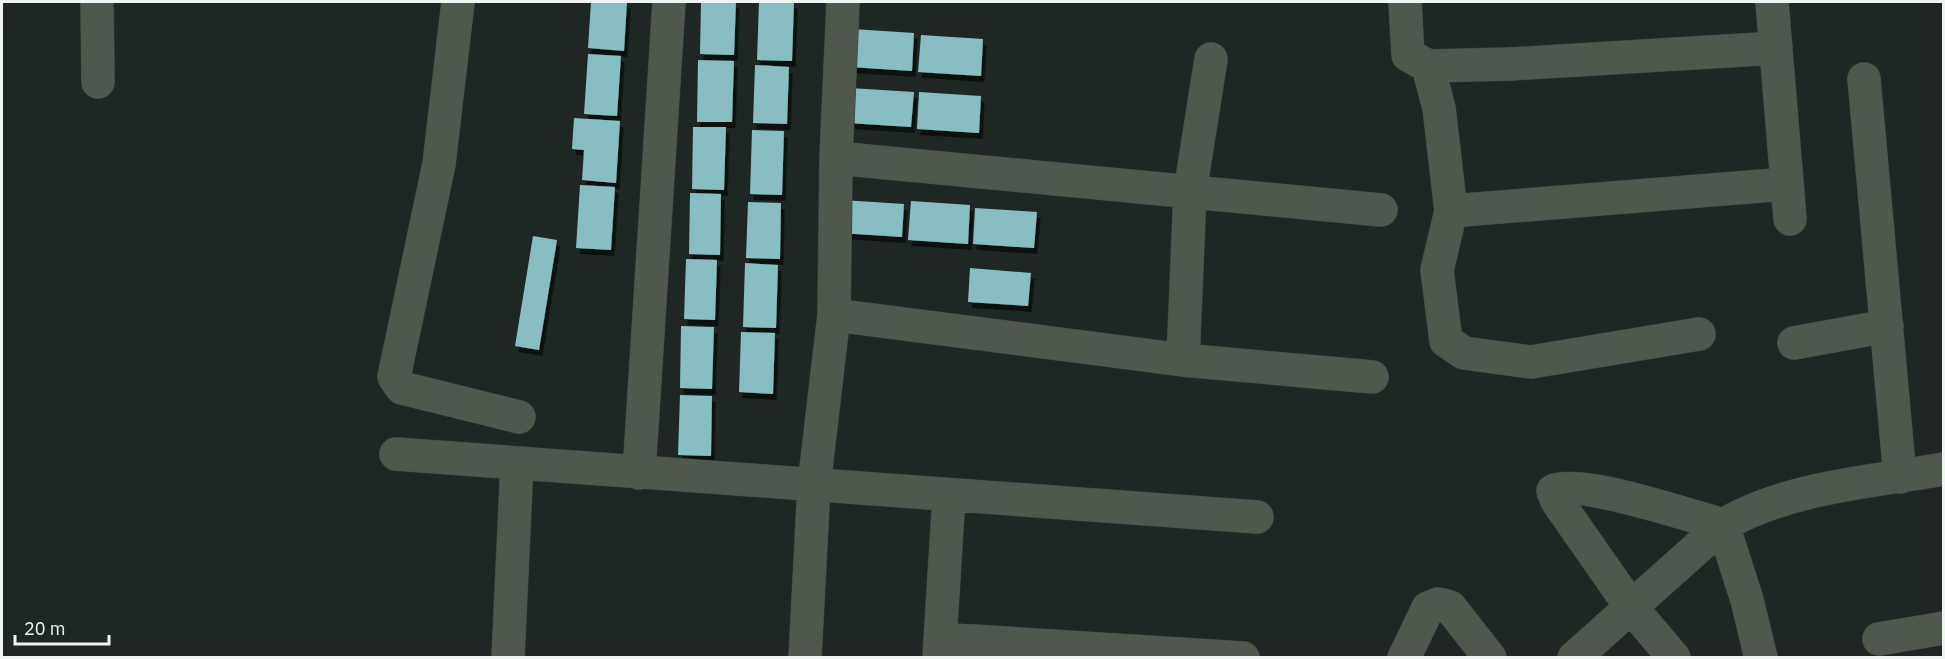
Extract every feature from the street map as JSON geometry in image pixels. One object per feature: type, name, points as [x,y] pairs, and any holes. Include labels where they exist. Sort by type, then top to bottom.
[{"type":"street","points":[[97,2],[98,82]]},
{"type":"street","points":[[458,2],[439,164],[394,376],[402,388],[519,417]]},
{"type":"street","points":[[639,473],[669,2]]},
{"type":"street","points":[[805,657],[814,485],[834,315],[836,158],[843,2]]},
{"type":"street","points":[[1404,2],[1408,55],[1428,66],[1510,64],[1776,48]]},
{"type":"street","points":[[1772,2],[1790,219]]},
{"type":"street","points":[[1183,360],[1190,192],[1211,59]]},
{"type":"street","points":[[1428,66],[1439,108],[1451,211],[1437,270],[1446,341],[1464,352],[1531,362],[1699,334]]},
{"type":"street","points":[[1864,80],[1900,477]]},
{"type":"street","points":[[836,158],[1381,210]]},
{"type":"street","points":[[1451,211],[1787,183]]},
{"type":"street","points":[[834,315],[1183,360],[1372,377]]},
{"type":"street","points":[[1794,343],[1887,326]]},
{"type":"street","points":[[396,454],[1257,517]]},
{"type":"street","points":[[508,657],[517,463]]},
{"type":"street","points":[[1574,657],[1723,525],[1742,514],[1775,500],[1944,469]]},
{"type":"street","points":[[1674,657],[1631,607],[1557,501],[1553,490],[1560,487],[1593,489],[1723,525]]},
{"type":"street","points":[[949,495],[940,648],[1243,657]]},
{"type":"street","points":[[1723,525],[1747,600],[1761,657]]},
{"type":"street","points":[[1404,657],[1428,608],[1438,604],[1450,608],[1490,657]]},
{"type":"street","points":[[1880,639],[1944,628]]},
{"type":"building","points":[[591,2],[627,2],[624,51],[588,48]]},
{"type":"building","points":[[701,2],[736,2],[734,55],[700,54]]},
{"type":"building","points":[[759,2],[794,2],[792,61],[757,60]]},
{"type":"building","points":[[853,29],[914,33],[912,71],[850,67]]},
{"type":"building","points":[[921,35],[983,39],[981,76],[918,72]]},
{"type":"building","points":[[588,54],[621,56],[617,116],[584,114]]},
{"type":"building","points":[[698,60],[734,61],[732,122],[697,122]]},
{"type":"building","points":[[755,65],[789,67],[787,124],[753,123]]},
{"type":"building","points":[[850,88],[914,92],[911,127],[848,123]]},
{"type":"building","points":[[919,92],[981,96],[979,133],[917,129]]},
{"type":"building","points":[[574,118],[620,121],[616,183],[582,180],[584,150],[572,149]]},
{"type":"building","points":[[693,127],[726,127],[724,190],[692,189]]},
{"type":"building","points":[[752,130],[784,131],[782,195],[750,194]]},
{"type":"building","points":[[580,185],[615,187],[611,250],[576,248]]},
{"type":"building","points":[[690,193],[721,194],[720,255],[689,254]]},
{"type":"building","points":[[842,200],[904,204],[902,237],[840,233]]},
{"type":"building","points":[[911,201],[970,205],[968,244],[908,240]]},
{"type":"building","points":[[748,202],[781,203],[780,259],[746,258]]},
{"type":"building","points":[[975,208],[1037,212],[1034,248],[973,244]]},
{"type":"building","points":[[533,236],[557,240],[539,350],[515,346]]},
{"type":"building","points":[[686,259],[717,260],[715,320],[684,319]]},
{"type":"building","points":[[745,263],[778,265],[776,328],[743,327]]},
{"type":"building","points":[[970,268],[1031,273],[1028,306],[968,302]]},
{"type":"building","points":[[681,326],[714,327],[712,389],[680,388]]},
{"type":"building","points":[[741,332],[775,333],[773,394],[739,392]]},
{"type":"building","points":[[680,395],[712,396],[711,456],[678,455]]}]
